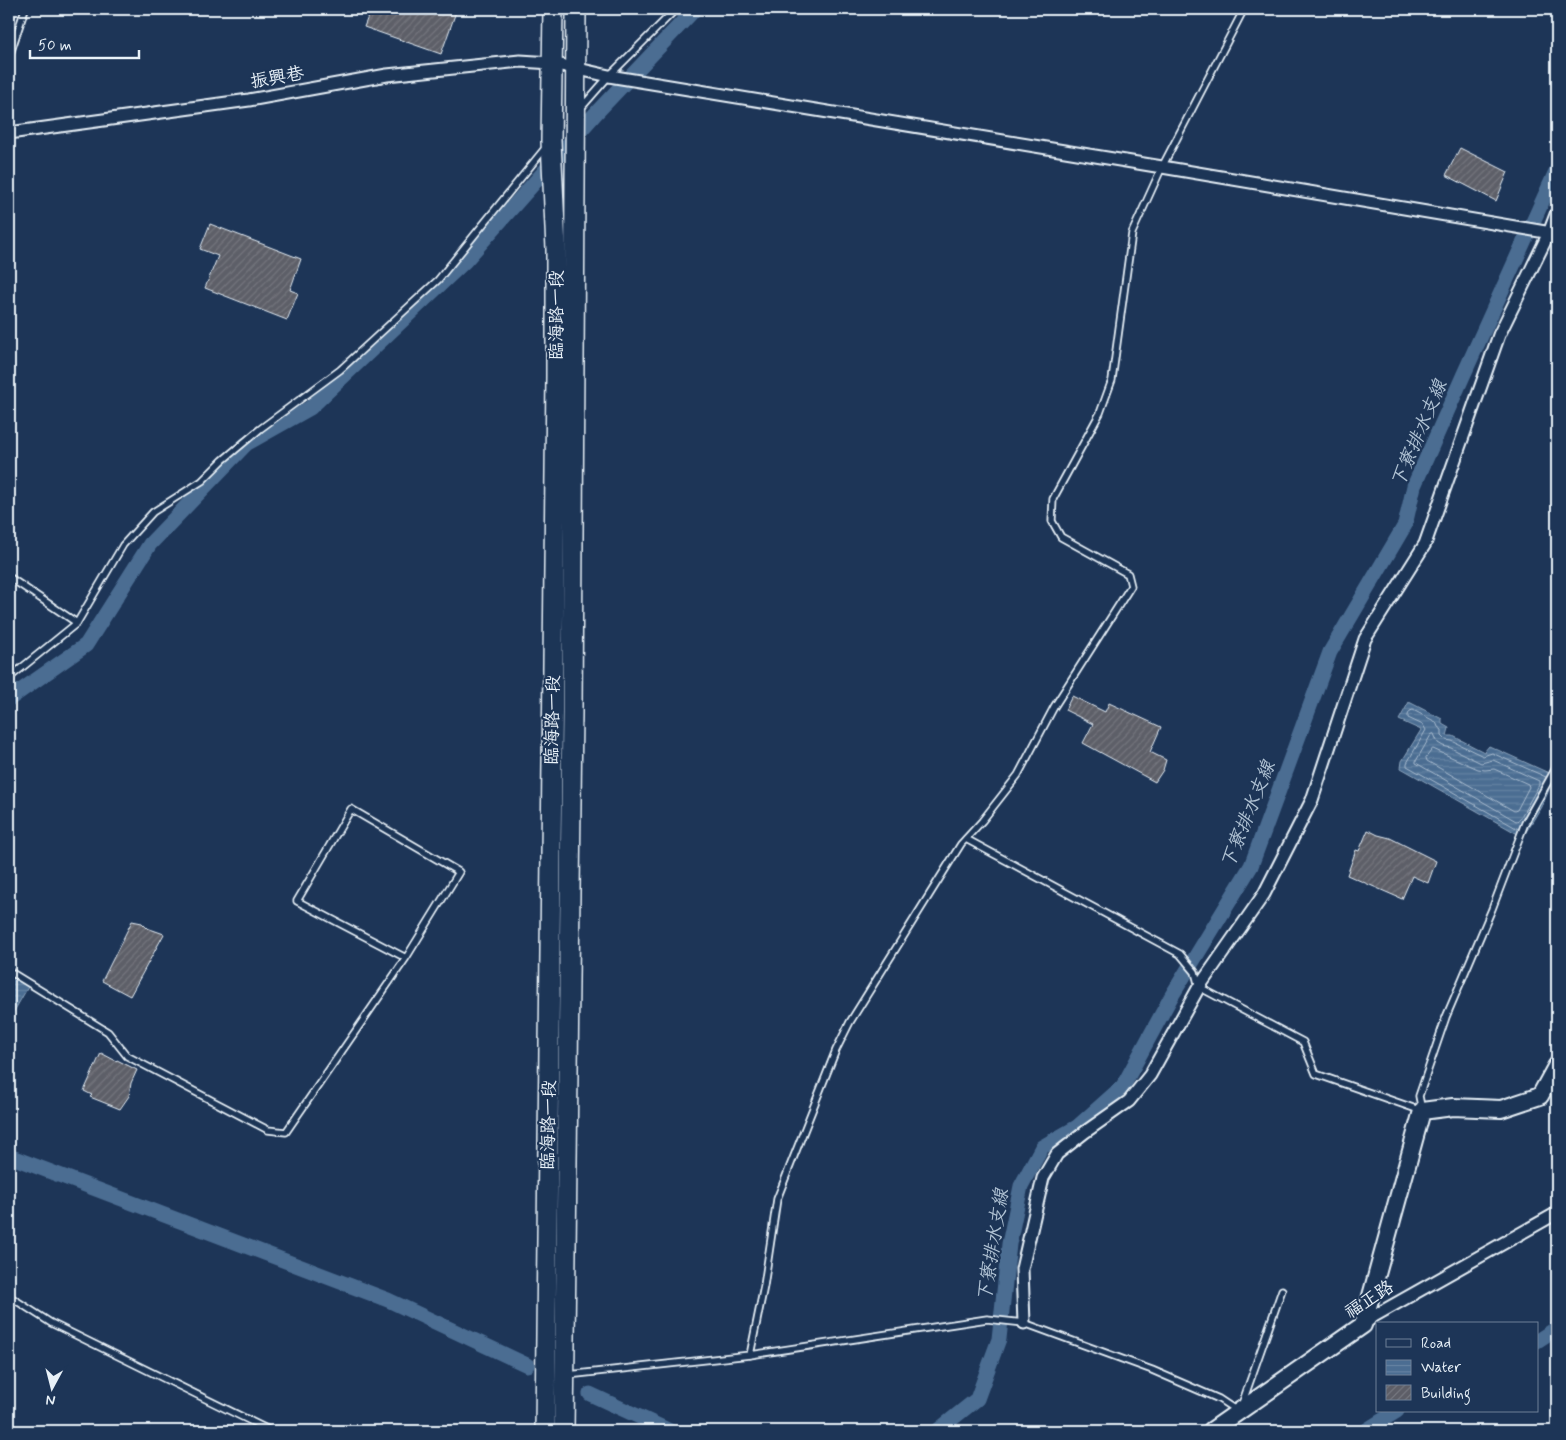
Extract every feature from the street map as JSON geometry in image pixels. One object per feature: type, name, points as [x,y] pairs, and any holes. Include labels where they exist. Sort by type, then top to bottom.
[{"type":"main road","name":"臨海路一段","points":[[553,9],[552,63],[563,137],[572,702],[564,1431]]},
{"type":"main road","name":"臨海路一段","points":[[545,1431],[556,249],[563,137],[575,114],[576,9]]},
{"type":"street","name":"振興巷","points":[[9,133],[249,100],[387,75],[520,61],[552,63],[609,76],[1553,233]]},
{"type":"street","points":[[1024,1323],[1022,1269],[1043,1178],[1058,1154],[1129,1101],[1150,1074],[1199,987],[1264,894],[1312,800],[1365,640],[1425,544],[1499,335],[1553,233],[1557,212]]},
{"type":"street","points":[[1363,1326],[1422,1111],[1453,1107],[1501,1109],[1540,1096],[1557,1065]]},
{"type":"street","name":"福正路","points":[[1212,1431],[1383,1311],[1557,1213]]},
{"type":"lane","points":[[9,57],[26,9]]},
{"type":"lane","points":[[575,114],[609,76],[676,9]]},
{"type":"lane","points":[[750,1355],[764,1286],[777,1199],[836,1050],[850,1022],[956,853],[966,838],[1018,775],[1054,707],[1131,586],[1128,574],[1061,537],[1052,521],[1054,499],[1100,413],[1112,380],[1132,233],[1162,167],[1244,9]]},
{"type":"lane","points":[[9,678],[77,623],[123,545],[153,512],[202,481],[222,460],[260,429],[340,370],[438,280],[563,137]]},
{"type":"lane","points":[[9,577],[77,623]]},
{"type":"lane","points":[[1422,1111],[1419,1096],[1446,1017],[1492,909],[1525,823],[1557,766]]},
{"type":"lane","points":[[9,971],[108,1032],[127,1056],[268,1130],[286,1132],[406,958],[459,872],[351,809],[297,900],[406,958]]},
{"type":"lane","points":[[966,838],[1180,954],[1195,972],[1199,987],[1303,1042],[1316,1074],[1422,1111]]},
{"type":"lane","points":[[557,1413],[565,1375],[750,1355],[987,1319],[1024,1323],[1152,1370],[1219,1399],[1239,1413],[1282,1290]]},
{"type":"lane","points":[[9,1296],[51,1323],[270,1431]]},
{"type":"water","points":[[1409,702],[1442,719],[1442,724],[1449,728],[1447,736],[1453,736],[1484,752],[1489,746],[1551,774],[1546,797],[1523,837],[1401,768],[1402,761],[1421,730],[1399,720]]},
{"type":"water","points":[[9,976],[28,987],[9,1020]]},
{"type":"building","points":[[371,9],[457,9],[441,54],[364,27]]},
{"type":"building","points":[[1460,148],[1508,172],[1496,201],[1446,175]]},
{"type":"building","points":[[210,224],[301,259],[290,290],[298,293],[287,320],[205,288],[218,256],[200,249]]},
{"type":"building","points":[[1072,696],[1105,712],[1109,703],[1161,727],[1150,752],[1166,760],[1163,770],[1155,782],[1083,743],[1093,724],[1065,710]]},
{"type":"building","points":[[1368,830],[1390,838],[1436,861],[1428,883],[1412,876],[1402,899],[1347,875],[1356,850],[1359,851]]},
{"type":"building","points":[[132,921],[142,923],[147,928],[164,934],[130,996],[102,981]]},
{"type":"building","points":[[101,1053],[137,1070],[131,1083],[129,1096],[120,1109],[90,1097],[92,1095],[84,1091]]},
{"type":"waterway","points":[[9,699],[86,645],[150,544],[246,444],[310,408],[465,261],[597,112],[695,9]]},
{"type":"waterway","name":"下寮排水支線","points":[[937,1431],[977,1399],[999,1339],[1009,1244],[1021,1186],[1042,1147],[1077,1127],[1123,1086],[1171,997],[1251,866],[1330,652],[1405,525],[1414,486],[1557,169]]},
{"type":"waterway","points":[[9,1156],[388,1300],[527,1365]]},
{"type":"waterway","points":[[1538,1340],[1557,1328]]},
{"type":"waterway","points":[[590,1394],[670,1431]]},
{"type":"waterway","points":[[1365,1431],[1395,1412]]}]
